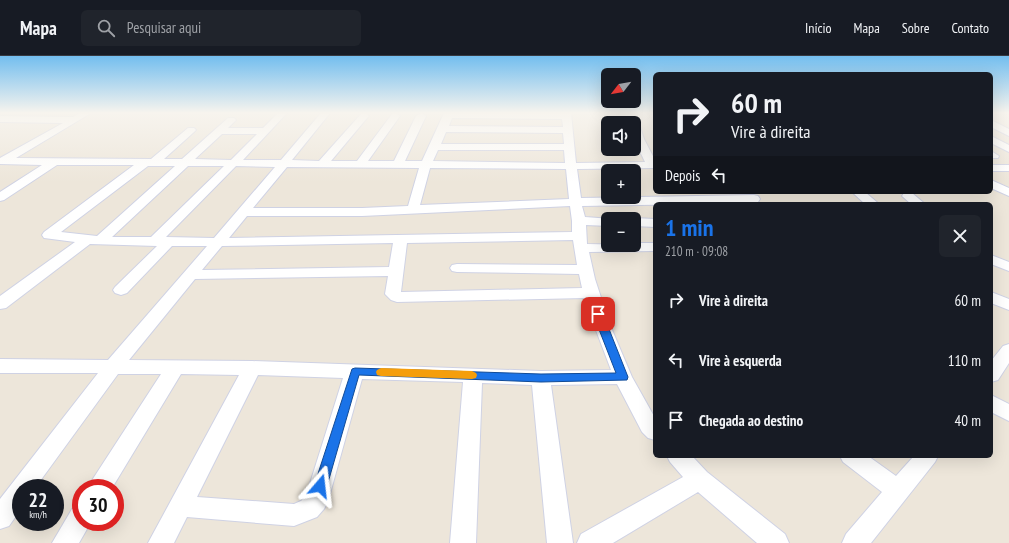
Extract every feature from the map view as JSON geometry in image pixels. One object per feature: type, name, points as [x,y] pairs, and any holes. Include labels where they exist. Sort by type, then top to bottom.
[{"type":"street","points":[[1,162],[47,136]]},
{"type":"street","points":[[184,136],[49,235],[100,242],[400,240],[580,242],[653,246]]},
{"type":"street","points":[[100,242],[214,136]]},
{"type":"street","points":[[121,290],[162,241],[261,136]]},
{"type":"street","points":[[29,479],[113,366],[307,136]]},
{"type":"street","points":[[322,164],[347,136]]},
{"type":"street","points":[[360,164],[381,136]]},
{"type":"street","points":[[398,164],[412,136]]},
{"type":"street","points":[[413,209],[424,169],[440,136]]},
{"type":"street","points":[[568,136],[575,202],[579,221],[580,242],[591,293],[623,377],[649,426],[653,430]]},
{"type":"street","points":[[993,140],[1009,149]]},
{"type":"street","points":[[1,162],[55,161],[571,166],[653,165],[641,143]]},
{"type":"street","points":[[435,147],[569,147]]},
{"type":"street","points":[[0,197],[55,161]]},
{"type":"street","points":[[993,168],[1009,168]]},
{"type":"street","points":[[993,185],[1009,192]]},
{"type":"street","points":[[860,194],[870,202]]},
{"type":"street","points":[[908,196],[916,202]]},
{"type":"street","points":[[243,212],[362,212],[575,202],[754,199]]},
{"type":"street","points":[[579,221],[601,222]]},
{"type":"street","points":[[641,222],[653,223]]},
{"type":"street","points":[[400,240],[393,294],[397,297],[591,293]]},
{"type":"street","points":[[0,304],[85,241]]},
{"type":"street","points":[[993,260],[1009,267]]},
{"type":"street","points":[[457,268],[585,270]]},
{"type":"street","points":[[190,275],[395,271]]},
{"type":"street","points":[[993,298],[1009,305]]},
{"type":"street","points":[[993,373],[1008,354]]},
{"type":"street","points":[[0,366],[252,368],[541,378],[623,377]]},
{"type":"street","points":[[105,479],[175,368]]},
{"type":"street","points":[[161,543],[252,368]]},
{"type":"street","points":[[180,506],[294,515],[312,508],[316,501],[355,371]]},
{"type":"street","points":[[463,543],[473,375]]},
{"type":"street","points":[[541,378],[560,543]]},
{"type":"street","points":[[993,404],[1009,413]]},
{"type":"street","points":[[680,458],[700,479],[776,543]]},
{"type":"street","points":[[854,458],[898,491]]},
{"type":"street","points":[[855,543],[925,458]]},
{"type":"street","points":[[590,543],[700,479]]},
{"type":"street","points":[[0,518],[12,502]]},
{"type":"street","points":[[64,543],[72,531]]},
{"type":"slow traffic","points":[[381,372],[472,375]]},
{"type":"route","points":[[320,486],[355,371],[541,378],[623,377],[598,314]]}]
